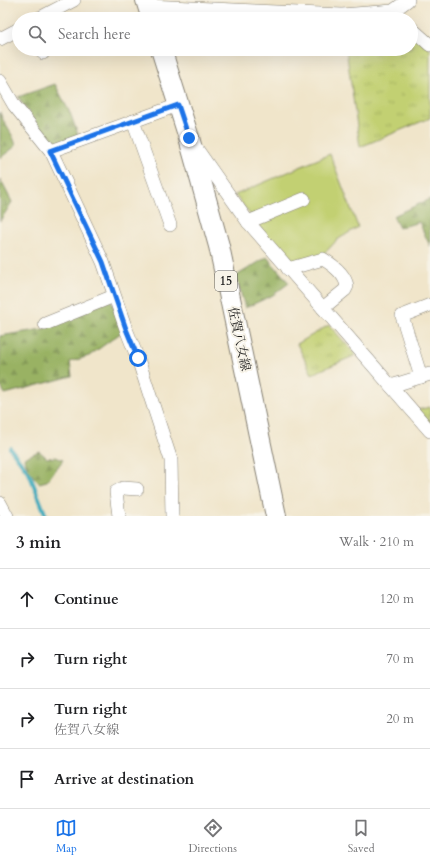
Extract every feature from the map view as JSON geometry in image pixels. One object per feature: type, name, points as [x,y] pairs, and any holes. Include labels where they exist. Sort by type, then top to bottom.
[{"type":"main road","name":"佐賀八女線","points":[[163,56],[189,138],[219,246],[276,516]]},
{"type":"street","points":[[51,12],[74,0]]},
{"type":"street","points":[[399,12],[408,0]]},
{"type":"street","points":[[148,8],[259,12]]},
{"type":"street","points":[[0,39],[12,33]]},
{"type":"street","points":[[418,34],[430,45]]},
{"type":"street","points":[[0,81],[14,105],[50,151],[103,262],[126,329],[138,358],[171,460],[172,516]]},
{"type":"street","points":[[50,151],[178,105]]},
{"type":"street","points":[[133,121],[170,225]]},
{"type":"street","points":[[189,138],[248,222],[430,431]]},
{"type":"street","points":[[248,222],[304,199]]},
{"type":"street","points":[[288,269],[323,259],[334,266],[346,280],[347,286],[345,290],[323,308]]},
{"type":"street","points":[[45,324],[114,296]]},
{"type":"street","points":[[391,386],[425,375],[402,316],[430,305]]},
{"type":"street","points":[[119,516],[116,492],[123,488],[137,489]]},
{"type":"street","points":[[0,503],[7,516]]},
{"type":"green space","points":[[418,39],[430,49],[430,118],[360,147],[347,56],[418,56]]},
{"type":"green space","points":[[55,84],[71,115],[78,135],[51,145],[18,97]]},
{"type":"green space","points":[[0,112],[16,146],[0,158]]},
{"type":"green space","points":[[330,154],[358,227],[337,240],[321,257],[290,266],[235,195]]},
{"type":"green space","points":[[0,179],[12,202],[0,221]]},
{"type":"green space","points":[[430,199],[430,246],[419,222],[399,228],[393,216]]},
{"type":"green space","points":[[267,257],[289,283],[273,295],[245,308],[236,276]]},
{"type":"green space","points":[[111,300],[122,332],[89,356],[70,362],[72,376],[5,394],[0,385],[0,336],[43,329]]},
{"type":"green space","points":[[329,325],[356,355],[312,374],[297,344]]},
{"type":"green space","points":[[430,407],[430,424],[417,410]]},
{"type":"green space","points":[[39,451],[47,458],[56,457],[63,460],[47,481],[39,483],[30,472],[24,458]]},
{"type":"waterway","points":[[10,448],[29,473],[46,516]]},
{"type":"route","points":[[138,358],[126,329],[103,262],[50,151],[178,105],[189,138]]}]
